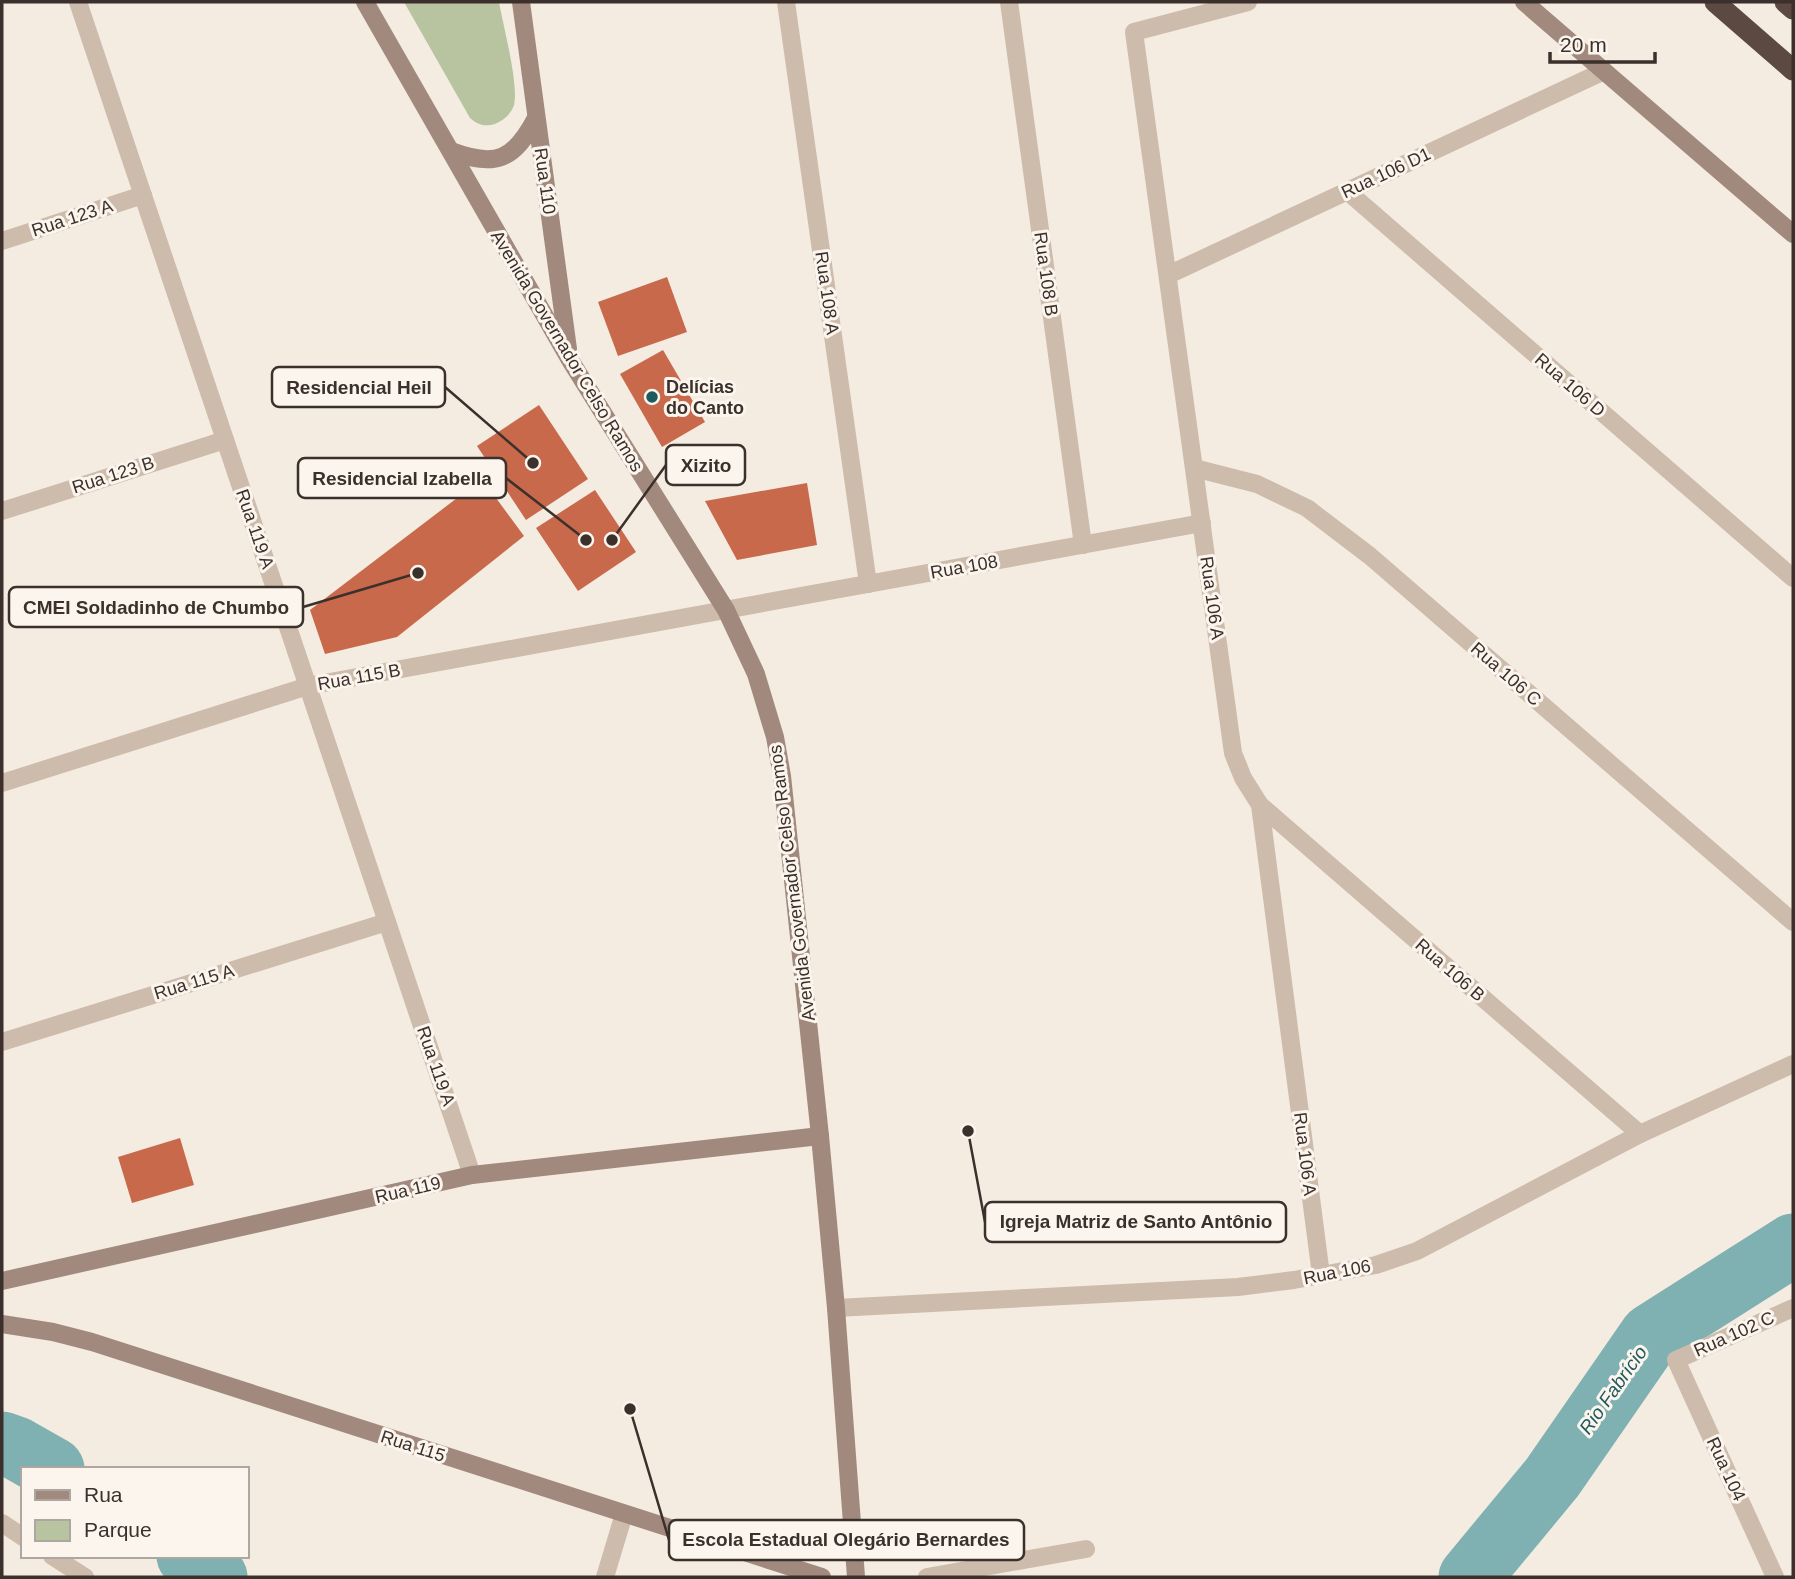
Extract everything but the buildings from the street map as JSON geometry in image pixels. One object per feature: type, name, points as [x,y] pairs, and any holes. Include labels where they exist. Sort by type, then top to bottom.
[{"type":"highway","points":[[1715,2],[1793,70]]},
{"type":"highway","points":[[1785,2],[1793,9]]},
{"type":"main road","name":"Avenida Governador Celso Ramos","points":[[365,2],[570,360],[726,610],[756,674],[775,737],[782,776],[821,1136],[856,1577]]},
{"type":"main road","name":"Rua 110","points":[[521,2],[570,360]]},
{"type":"main road","points":[[1524,2],[1793,234]]},
{"type":"main road","points":[[451,151],[476,160],[503,157],[524,142],[536,118]]},
{"type":"main road","name":"Rua 119","points":[[2,1281],[472,1175],[821,1136]]},
{"type":"main road","name":"Rua 115","points":[[2,1324],[92,1342],[822,1577]]},
{"type":"street","name":"Rua 119 A","points":[[78,2],[472,1175]]},
{"type":"street","name":"Rua 108 A","points":[[786,2],[868,584]]},
{"type":"street","name":"Rua 108 B","points":[[1009,2],[1083,545]]},
{"type":"street","name":"Rua 106 A","points":[[1248,2],[1134,32],[1233,753],[1243,778],[1260,805],[1321,1275]]},
{"type":"street","name":"Rua 106 D1","points":[[1168,275],[1604,71]]},
{"type":"street","name":"Rua 106 D","points":[[1347,191],[1793,578]]},
{"type":"street","name":"Rua 123 A","points":[[2,241],[143,195]]},
{"type":"street","name":"Rua 123 B","points":[[2,511],[225,440]]},
{"type":"street","name":"Rua 106 C","points":[[1194,468],[1257,484],[1307,508],[1370,556],[1793,922]]},
{"type":"street","name":"Rua 108","points":[[726,610],[1202,523]]},
{"type":"street","name":"Rua 115 B","points":[[2,783],[308,686],[726,610]]},
{"type":"street","name":"Rua 106 B","points":[[1260,805],[1640,1134]]},
{"type":"street","name":"Rua 115 A","points":[[2,1042],[387,922]]},
{"type":"street","name":"Rua 106","points":[[836,1308],[1238,1287],[1376,1265],[1417,1251],[1640,1134],[1793,1064]]},
{"type":"street","name":"Rua 102 C","points":[[1676,1360],[1793,1308]]},
{"type":"street","name":"Rua 104","points":[[1676,1360],[1775,1577]]},
{"type":"street","points":[[605,1577],[624,1514]]},
{"type":"street","points":[[2,1523],[21,1536]]},
{"type":"street","points":[[928,1577],[1086,1549]]},
{"type":"street","points":[[55,1558],[85,1577]]},
{"type":"green space","points":[[404,2],[499,2],[515,96],[514,105],[507,116],[488,125],[479,124],[470,118]]},
{"type":"waterway","name":"Rio Fabrício","points":[[1470,1577],[1552,1478],[1651,1335],[1793,1245]]},
{"type":"waterway","name":"Rio Fabrício","points":[[2,1443],[49,1467]]},
{"type":"waterway","name":"Rio Fabrício","points":[[191,1558],[216,1577]]},
{"type":"place","name":"Delícias do Canto","points":[[652,397]]},
{"type":"place","name":"Residencial Heil","points":[[533,463]]},
{"type":"place","name":"Residencial Izabella","points":[[586,540]]},
{"type":"place","name":"Xizito","points":[[612,540]]},
{"type":"place","name":"CMEI Soldadinho de Chumbo","points":[[418,573]]},
{"type":"place","name":"Igreja Matriz de Santo Antônio","points":[[968,1131]]},
{"type":"place","name":"Escola Estadual Olegário Bernardes","points":[[630,1409]]}]
